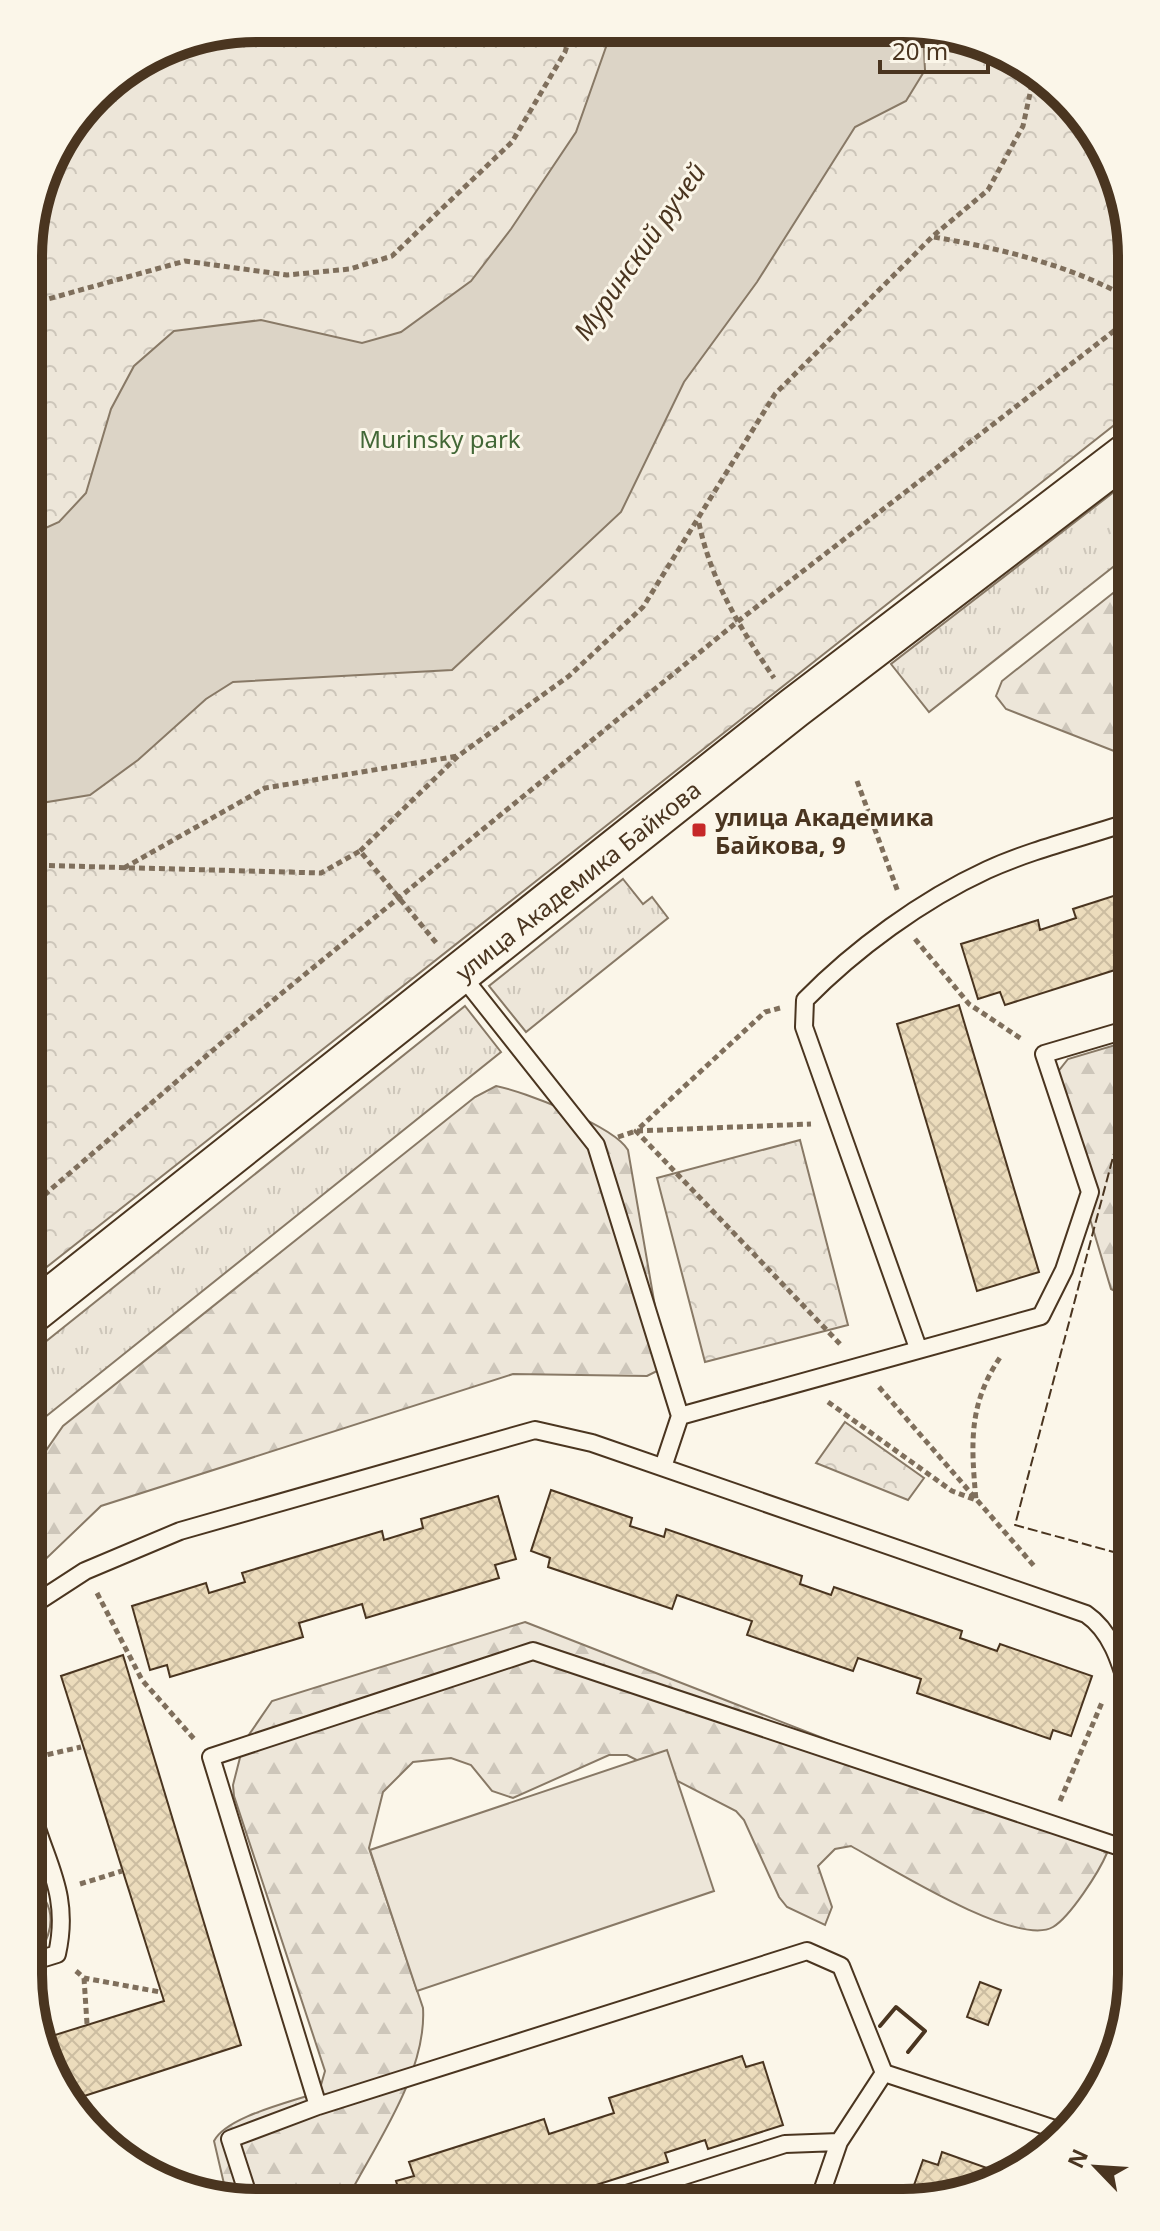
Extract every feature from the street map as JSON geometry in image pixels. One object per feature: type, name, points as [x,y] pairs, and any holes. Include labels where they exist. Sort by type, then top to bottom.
[{"type":"street","name":"улица Академика Байкова","points":[[42,1305],[794,708],[1118,461]]},
{"type":"lane","points":[[918,1348],[804,1027],[805,1000],[825,980],[907,917],[988,870],[1118,826]]},
{"type":"lane","points":[[459,972],[596,1145],[680,1416],[663,1467]]},
{"type":"lane","points":[[680,1416],[1041,1316],[1064,1270],[1090,1192],[1044,1054],[1118,1032]]},
{"type":"lane","points":[[42,1599],[85,1571],[180,1531],[535,1430],[592,1443],[1065,1605],[1101,1624],[1118,1658]]},
{"type":"lane","points":[[318,2106],[211,1757],[533,1651],[1118,1846]]},
{"type":"lane","points":[[42,1836],[60,1889],[64,1925],[57,1954],[42,1959]]},
{"type":"lane","points":[[246,2188],[230,2139],[318,2106],[807,1951],[841,1966],[884,2073],[1053,2128]]},
{"type":"lane","points":[[823,2189],[839,2142],[884,2073]]},
{"type":"lane","points":[[642,2189],[785,2144],[839,2142]]},
{"type":"path","points":[[42,301],[185,261],[287,275],[350,269],[392,256],[512,142],[568,42]]},
{"type":"path","points":[[42,865],[321,873],[360,851],[458,756],[569,676],[643,607],[775,394],[933,236],[988,190],[1023,126],[1032,85]]},
{"type":"path","points":[[933,236],[1007,249],[1118,292]]},
{"type":"path","points":[[42,1197],[233,1033],[737,622],[1118,328]]},
{"type":"path","points":[[698,522],[707,563],[737,622],[794,708]]},
{"type":"path","points":[[123,868],[265,788],[458,756]]},
{"type":"path","points":[[360,851],[400,896],[459,972]]},
{"type":"path","points":[[636,1131],[765,1012],[805,1000]]},
{"type":"path","points":[[596,1145],[636,1131],[840,1123]]},
{"type":"path","points":[[636,1131],[859,1365],[1065,1605]]},
{"type":"path","points":[[976,1500],[973,1422],[983,1381],[1004,1352],[1041,1316]]},
{"type":"path","points":[[801,1383],[952,1491],[976,1500]]},
{"type":"path","points":[[85,1571],[142,1680],[211,1757]]},
{"type":"path","points":[[1050,1824],[1118,1667]]},
{"type":"path","points":[[42,1756],[81,1747]]},
{"type":"path","points":[[60,1889],[122,1871]]},
{"type":"path","points":[[57,1954],[84,1978],[160,1992]]},
{"type":"path","points":[[84,1978],[87,2024]]},
{"type":"green space","name":"Murinsky park","points":[[257,42],[917,42],[972,53],[1022,78],[1065,115],[1096,162],[1107,188],[1116,229],[1118,257],[1118,422],[42,1271],[42,257],[49,202],[58,175],[95,115],[126,86],[162,64],[188,53],[229,44]]},
{"type":"green space","points":[[1118,489],[1118,563],[929,712],[891,664]]},
{"type":"green space","points":[[1118,589],[1118,753],[1006,709],[996,696],[1002,681]]},
{"type":"green space","points":[[623,879],[643,904],[652,897],[668,918],[526,1032],[489,986]]},
{"type":"green space","points":[[465,1006],[501,1052],[42,1420],[42,1345]]},
{"type":"green space","points":[[1118,1044],[1118,1293],[1111,1289],[1054,1099],[1057,1073],[1068,1059]]},
{"type":"green space","points":[[496,1086],[526,1095],[587,1121],[628,1150],[662,1347],[661,1369],[647,1376],[513,1374],[101,1506],[42,1563],[42,1456],[63,1426],[475,1097]]},
{"type":"green space","points":[[800,1140],[848,1325],[705,1362],[657,1178]]},
{"type":"green space","points":[[845,1422],[924,1478],[908,1500],[816,1463]]},
{"type":"green space","points":[[525,1622],[1072,1835],[1107,1853],[1091,1882],[1060,1922],[1053,1927],[1035,1930],[1011,1926],[952,1902],[851,1846],[835,1849],[818,1866],[832,1907],[825,1925],[787,1907],[779,1897],[744,1820],[736,1811],[627,1755],[609,1755],[513,1798],[492,1791],[471,1765],[451,1758],[413,1762],[383,1792],[369,1848],[423,2008],[417,2058],[408,2083],[353,2189],[229,2187],[225,2186],[214,2141],[221,2132],[246,2117],[319,2092],[325,2071],[234,1796],[233,1785],[244,1742],[272,1701]]},
{"type":"green space","points":[[667,1750],[714,1891],[417,1991],[370,1850]]},
{"type":"green space","points":[[42,1895],[51,1921],[42,1948]]},
{"type":"water","name":"Муринский ручей","points":[[608,42],[924,43],[925,70],[906,101],[855,127],[757,282],[684,382],[621,512],[452,670],[233,682],[206,699],[138,760],[90,795],[42,803],[42,530],[59,522],[86,493],[111,409],[134,366],[174,331],[261,320],[362,343],[401,332],[471,281],[511,229],[576,132]]},
{"type":"building","points":[[1118,895],[1118,955],[1114,956],[1118,969],[1005,1005],[1000,992],[978,999],[961,944],[1038,920],[1040,930],[1076,918],[1073,909]]},
{"type":"building","points":[[959,1005],[1039,1272],[977,1291],[897,1024]]},
{"type":"building","points":[[551,1490],[632,1518],[630,1526],[664,1537],[666,1529],[802,1576],[800,1584],[831,1595],[834,1587],[962,1631],[960,1638],[997,1651],[1000,1644],[1092,1676],[1071,1736],[1053,1730],[1050,1739],[917,1693],[921,1679],[858,1658],[853,1671],[747,1635],[752,1621],[677,1595],[672,1609],[548,1567],[550,1558],[531,1551]]},
{"type":"building","points":[[498,1496],[516,1559],[495,1565],[499,1578],[366,1618],[362,1604],[299,1623],[303,1637],[170,1677],[167,1665],[150,1670],[132,1606],[206,1583],[209,1593],[245,1582],[242,1573],[382,1531],[384,1540],[423,1528],[421,1519]]},
{"type":"building","points":[[123,1655],[241,2045],[81,2097],[64,2069],[51,2036],[164,2001],[61,1676]]},
{"type":"building","points":[[980,1982],[1001,1990],[988,2025],[967,2017]]},
{"type":"building","points":[[742,2056],[746,2067],[763,2062],[783,2125],[708,2149],[705,2140],[665,2153],[668,2162],[584,2189],[398,2189],[396,2181],[414,2176],[409,2162],[544,2119],[549,2134],[614,2113],[609,2098]]},
{"type":"building","points":[[942,2152],[992,2170],[958,2182],[913,2188],[923,2160],[938,2165]]},
{"type":"fence","points":[[1118,1139],[1015,1525],[1118,1553]]},
{"type":"wall","points":[[880,2026],[896,2007],[925,2031],[908,2052]]},
{"type":"place","name":"улица Академика Байкова, 9","points":[[699,830]]}]
